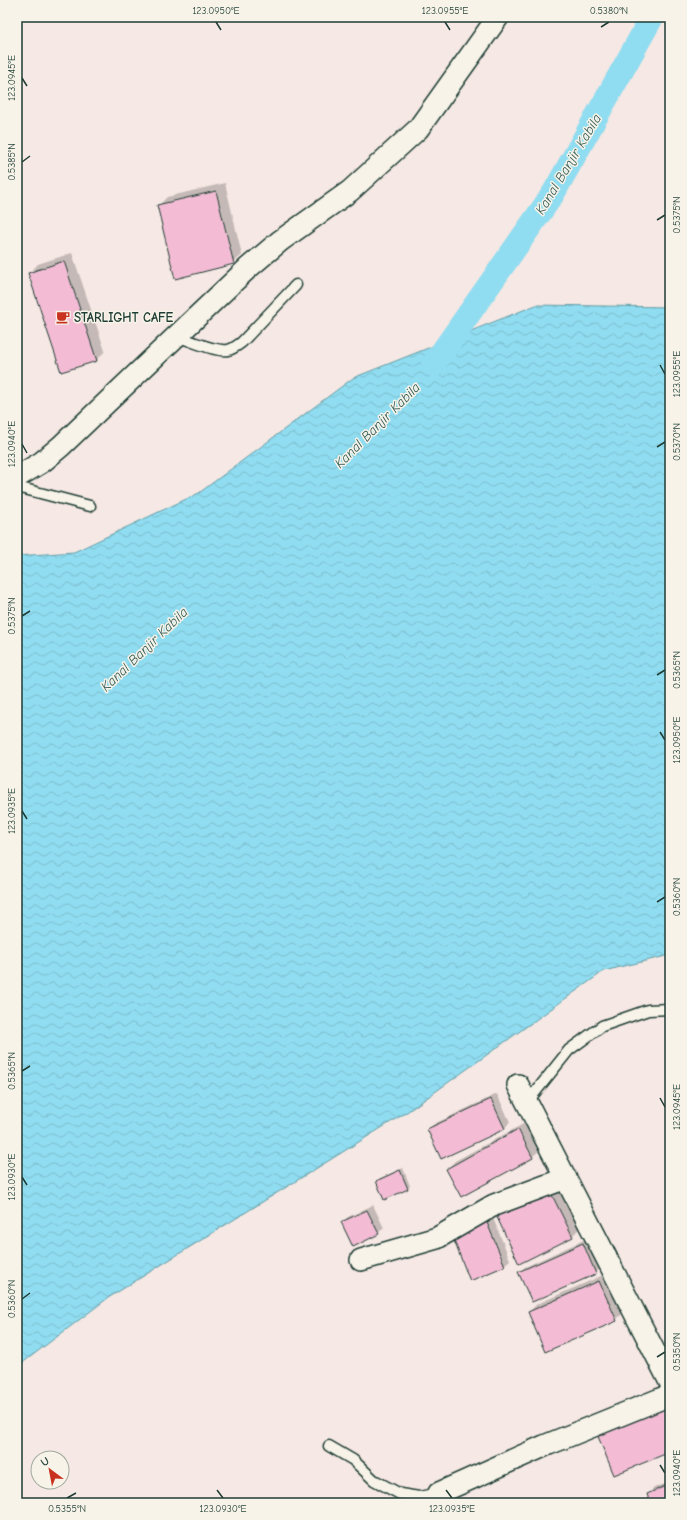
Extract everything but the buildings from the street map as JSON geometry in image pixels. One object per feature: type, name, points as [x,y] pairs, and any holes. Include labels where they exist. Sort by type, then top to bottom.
[{"type":"street","points":[[17,477],[42,462],[90,420],[176,336],[259,259],[280,241],[350,191],[418,129],[498,17]]},
{"type":"street","points":[[522,1093],[670,1382]]},
{"type":"street","points":[[361,1260],[437,1238],[494,1205],[566,1178]]},
{"type":"street","points":[[441,1498],[544,1446],[670,1395]]},
{"type":"lane","points":[[176,336],[213,348],[228,350],[242,342],[296,285]]},
{"type":"lane","points":[[17,487],[90,506]]},
{"type":"lane","points":[[522,1093],[533,1095],[569,1050],[602,1026],[648,1010],[670,1009]]},
{"type":"lane","points":[[329,1446],[353,1460],[374,1480],[400,1494],[441,1498]]},
{"type":"water","points":[[536,305],[670,307],[670,955],[604,971],[407,1112],[108,1298],[17,1367],[17,556],[74,552],[199,493],[353,378]]},
{"type":"waterway","name":"Kanal Banjir Kabila","points":[[433,365],[553,194],[652,17]]},
{"type":"place","name":"STARLIGHT CAFE","points":[[63,317]]}]
